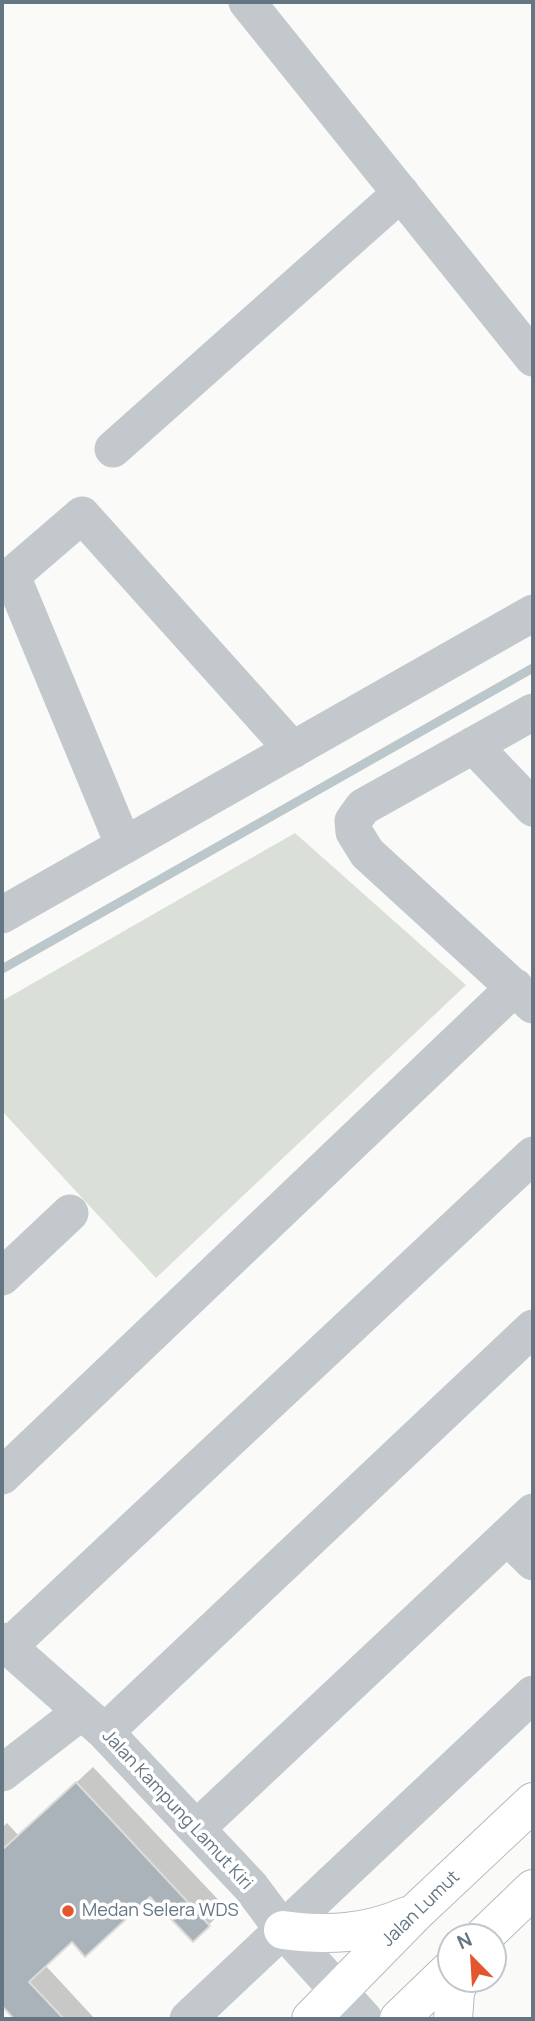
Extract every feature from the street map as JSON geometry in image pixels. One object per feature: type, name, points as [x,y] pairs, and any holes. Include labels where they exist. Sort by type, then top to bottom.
[{"type":"main road","name":"Jalan Lumut","points":[[311,2019],[416,1912],[533,1802]]},
{"type":"main road","points":[[498,1923],[533,1889]]},
{"type":"main road","points":[[283,1930],[308,1933],[356,1932],[384,1926],[416,1912]]},
{"type":"main road","points":[[399,2019],[437,1982]]},
{"type":"main road","points":[[453,2019],[455,1993]]},
{"type":"street","points":[[247,2],[533,358]]},
{"type":"street","points":[[113,450],[401,193]]},
{"type":"street","points":[[124,846],[7,580],[82,515],[293,750]]},
{"type":"street","points":[[2,915],[533,613]]},
{"type":"street","points":[[2,1476],[524,997],[367,853],[354,832],[353,821],[363,807],[533,712]]},
{"type":"street","points":[[473,745],[533,808]]},
{"type":"street","points":[[5,1644],[533,1155]]},
{"type":"street","points":[[2,1277],[69,1213]]},
{"type":"street","points":[[8,1756],[93,1722],[533,1328]]},
{"type":"street","points":[[197,1828],[520,1524],[533,1562]]},
{"type":"street","name":"Jalan Kampung Lamut Kiri","points":[[5,1644],[93,1722],[197,1828],[251,1887],[283,1930],[364,2019]]},
{"type":"street","points":[[188,2019],[533,1694]]},
{"type":"shaded area","points":[[295,833],[466,985],[156,1278],[2,1111],[2,1001]]},
{"type":"building","name":"Medan Selera WDS","points":[[76,1782],[210,1926],[193,1942],[150,1897],[85,1957],[72,1942],[29,1982],[64,2019],[14,2019],[2,2006],[2,1850]]},
{"type":"waterway","points":[[2,969],[533,668]]},
{"type":"place","name":"Medan Selera WDS","points":[[68,1911]]}]
